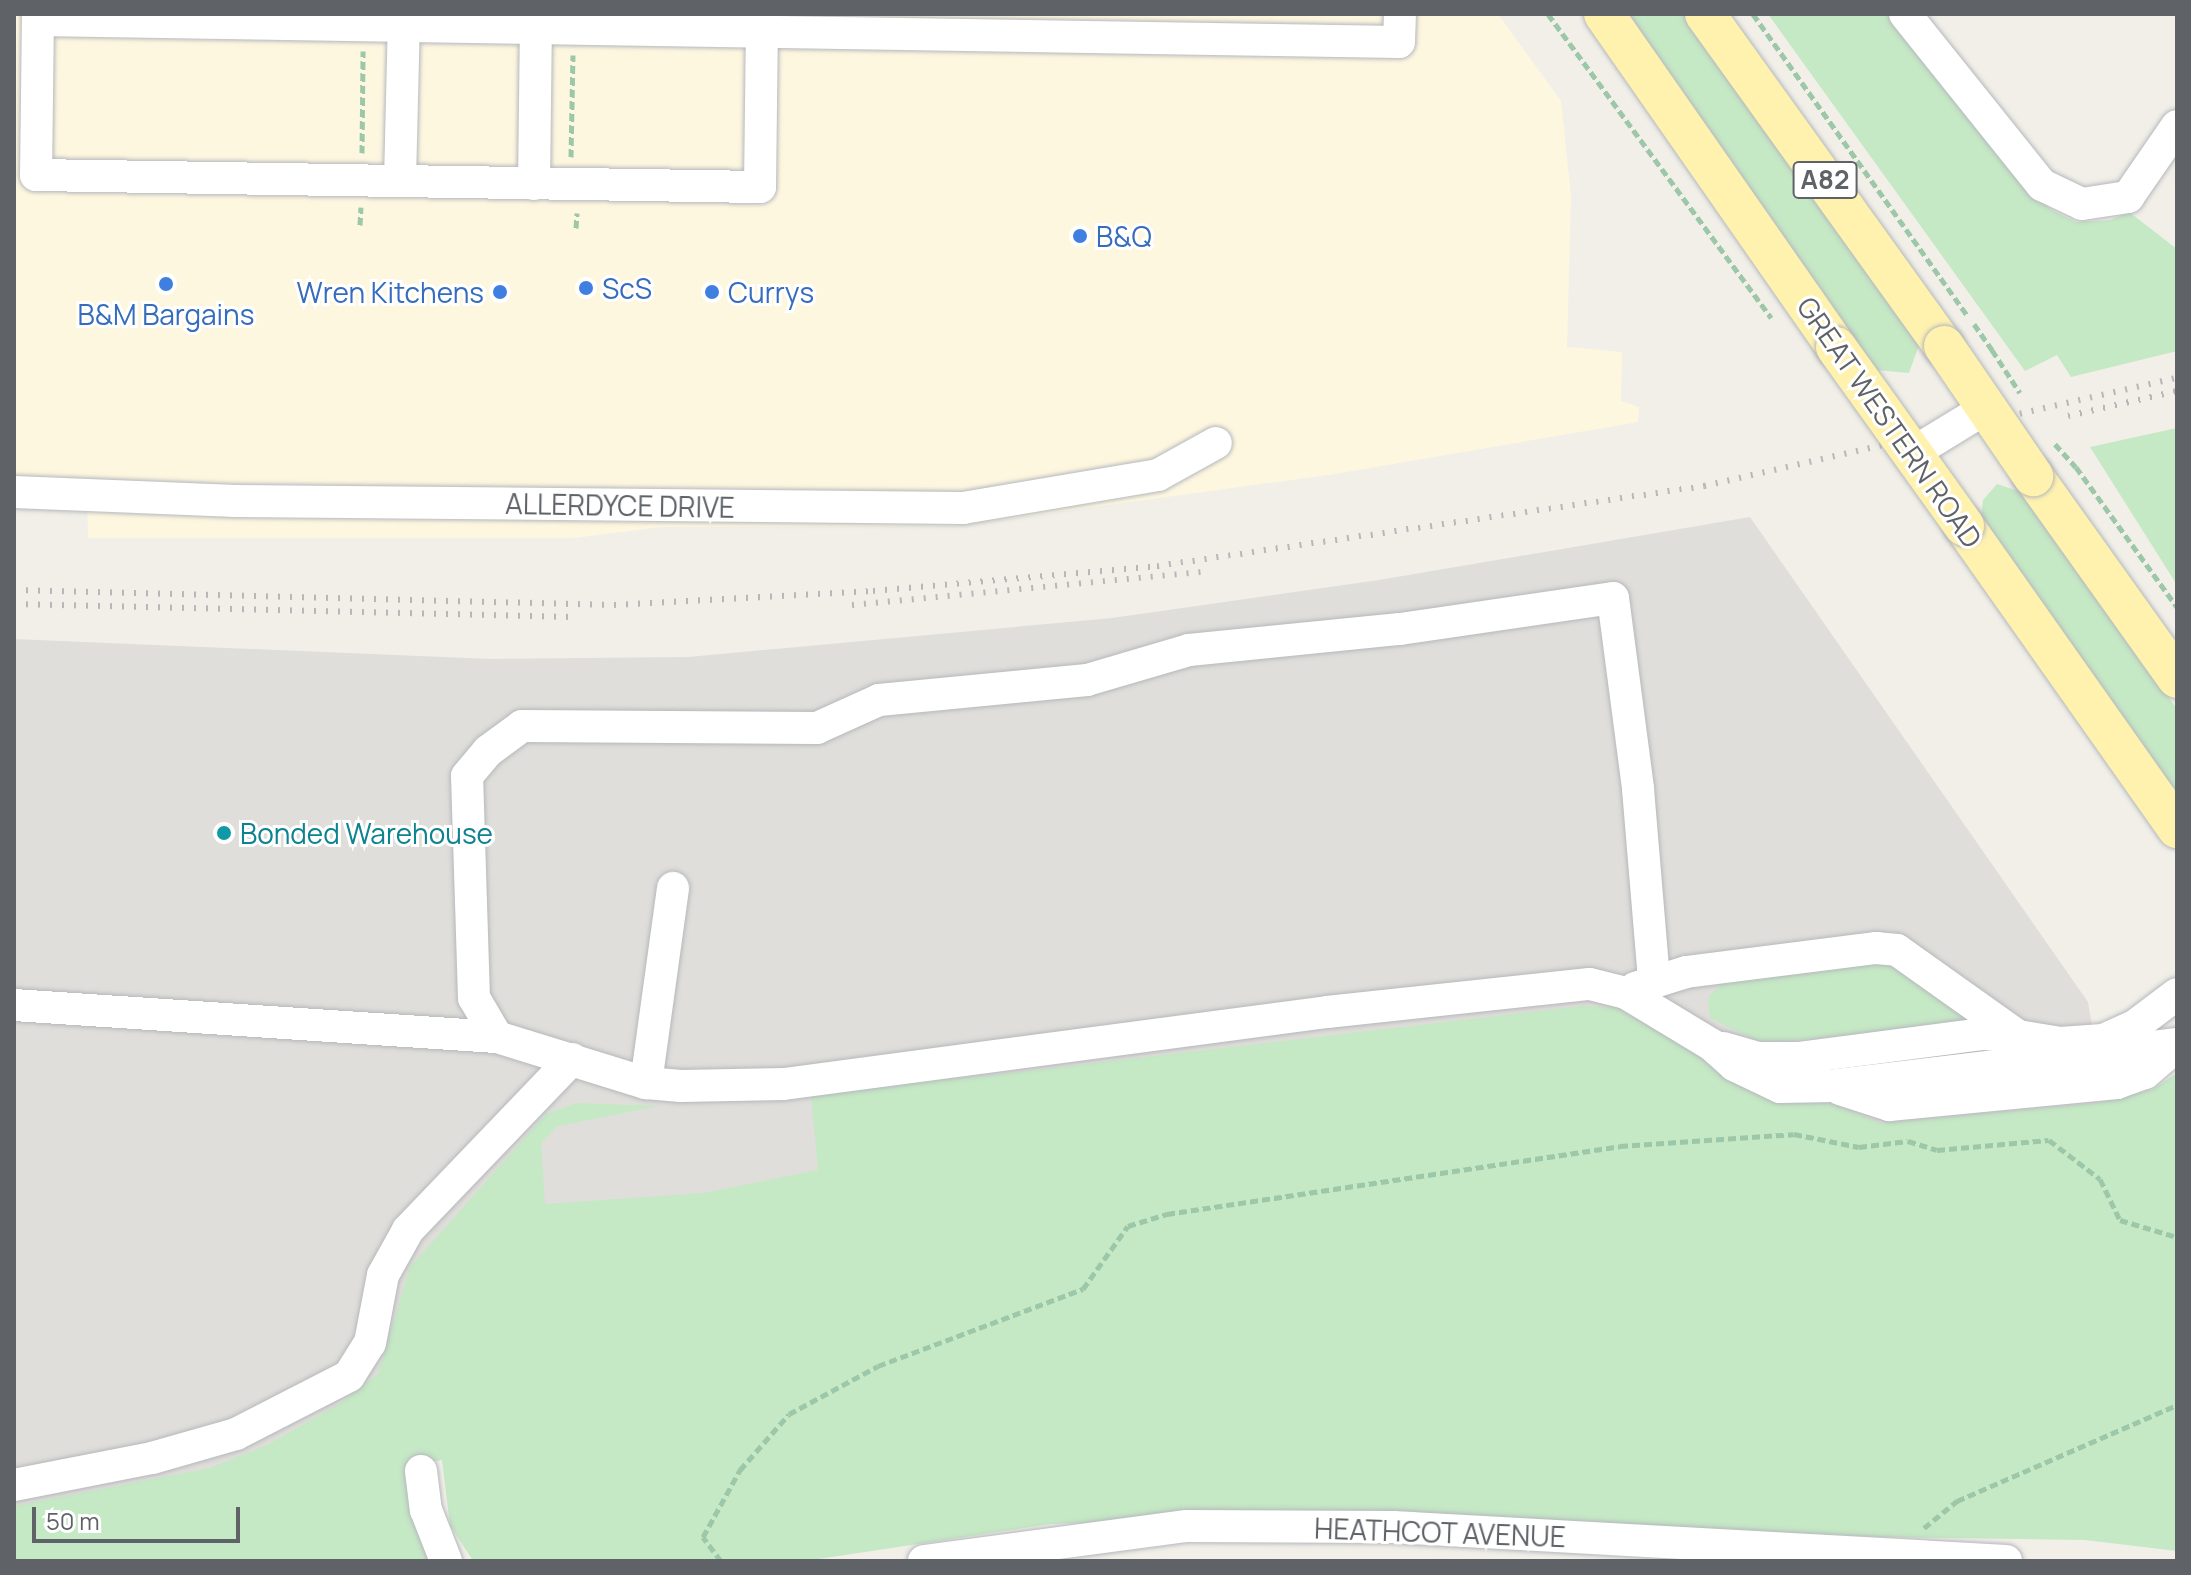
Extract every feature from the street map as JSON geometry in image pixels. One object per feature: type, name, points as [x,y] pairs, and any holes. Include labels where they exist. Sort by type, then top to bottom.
[{"type":"main road","name":"GREAT WESTERN ROAD","points":[[1604,14],[2177,828]]},
{"type":"main road","name":"A82","points":[[1705,14],[1944,346],[2005,402],[2033,476],[2177,678]]},
{"type":"street","points":[[762,31],[760,187],[36,175],[38,17],[364,25],[404,20],[536,21],[573,28],[762,31],[895,24],[1399,42],[1400,14]]},
{"type":"street","points":[[1905,14],[2042,185],[2082,204],[2128,197],[2177,126]]},
{"type":"street","points":[[400,181],[404,20]]},
{"type":"street","points":[[534,184],[536,21]]},
{"type":"street","points":[[1911,454],[2005,402]]},
{"type":"street","name":"ALLERDYCE DRIVE","points":[[14,492],[236,501],[963,508],[1158,475],[1216,443]]},
{"type":"street","points":[[497,1037],[474,998],[467,776],[488,751],[522,726],[817,728],[879,700],[1087,680],[1189,650],[1400,629],[1613,598],[1638,789],[1640,986]]},
{"type":"street","points":[[646,1083],[673,888]]},
{"type":"street","points":[[14,1005],[497,1037],[646,1083],[784,1084],[1327,1012],[1590,984],[1640,986],[1876,948],[1897,950],[2018,1036]]},
{"type":"street","points":[[1640,986],[1759,1081],[1780,1087],[1830,1086],[2177,1045]]},
{"type":"street","points":[[1712,1045],[1757,1058],[1798,1058],[1983,1034],[2060,1043],[2103,1040],[2136,1025],[2175,990]]},
{"type":"street","points":[[14,1485],[152,1458],[236,1434],[349,1376],[370,1343],[383,1275],[408,1230],[572,1059]]},
{"type":"street","points":[[421,1471],[426,1510],[446,1561]]},
{"type":"street","name":"HEATHCOT AVENUE","points":[[924,1561],[1187,1526],[1234,1526],[1393,1527],[2006,1561]]},
{"type":"path","points":[[1548,14],[1781,331]]},
{"type":"path","points":[[1753,14],[1992,350],[2005,402]]},
{"type":"path","points":[[360,225],[364,25]]},
{"type":"path","points":[[573,28],[571,171],[578,184],[576,228]]},
{"type":"path","points":[[2047,432],[2176,605]]},
{"type":"path","points":[[721,1561],[703,1537],[740,1470],[789,1414],[878,1366],[1083,1289],[1128,1226],[1167,1214],[1620,1146],[1794,1134],[1859,1147],[1908,1141],[1937,1150],[2049,1140],[2100,1179],[2120,1220],[2177,1237]]},
{"type":"path","points":[[1957,1501],[2177,1405]]},
{"type":"shaded area","points":[[14,14],[1498,14],[1561,101],[1571,197],[1567,347],[1622,352],[1621,401],[1639,407],[1638,422],[1335,474],[955,526],[661,527],[574,538],[88,538],[87,493],[14,489]]},
{"type":"shaded area","points":[[1750,517],[2088,1002],[2106,1104],[436,1456],[14,1526],[14,639],[490,659],[688,657],[1112,618],[1379,580]]},
{"type":"green space","points":[[1626,14],[1686,14],[1919,345],[1909,373],[1876,370]]},
{"type":"green space","points":[[1768,14],[1893,14],[2050,209],[2076,222],[2110,220],[2129,212],[2177,249],[2177,351],[2071,377],[2057,355],[2025,371]]},
{"type":"green space","points":[[2177,428],[2177,585],[2090,447]]},
{"type":"green space","points":[[1997,484],[2024,493],[2177,709],[2177,799],[1981,519],[1983,500]]},
{"type":"green space","points":[[1892,960],[1984,1023],[1762,1043],[1710,1018],[1708,997],[1724,982]]},
{"type":"green space","points":[[1582,1006],[1614,1007],[1669,1036],[1880,1123],[2098,1103],[2153,1089],[2177,1073],[2177,1551],[2085,1540],[1878,1537],[1325,1514],[1051,1524],[805,1561],[473,1561],[450,1525],[442,1460],[408,1466],[431,1561],[14,1561],[14,1506],[210,1468],[267,1445],[339,1404],[378,1374],[410,1267],[546,1114],[576,1103],[659,1106],[558,1126],[541,1143],[545,1204],[704,1193],[818,1170],[811,1094],[838,1088],[983,1076]]},
{"type":"railway","points":[[14,590],[614,605],[873,591],[1157,566],[1704,486],[2177,378]]},
{"type":"railway","points":[[2068,416],[2177,391]]},
{"type":"railway","points":[[852,605],[1210,571]]},
{"type":"railway","points":[[14,604],[572,617]]},
{"type":"place","name":"B&Q","points":[[1080,236]]},
{"type":"place","name":"B&M Bargains","points":[[166,284]]},
{"type":"place","name":"ScS","points":[[586,288]]},
{"type":"place","name":"Wren Kitchens","points":[[500,292]]},
{"type":"place","name":"Currys","points":[[712,292]]},
{"type":"place","name":"Bonded Warehouse","points":[[224,833]]}]
